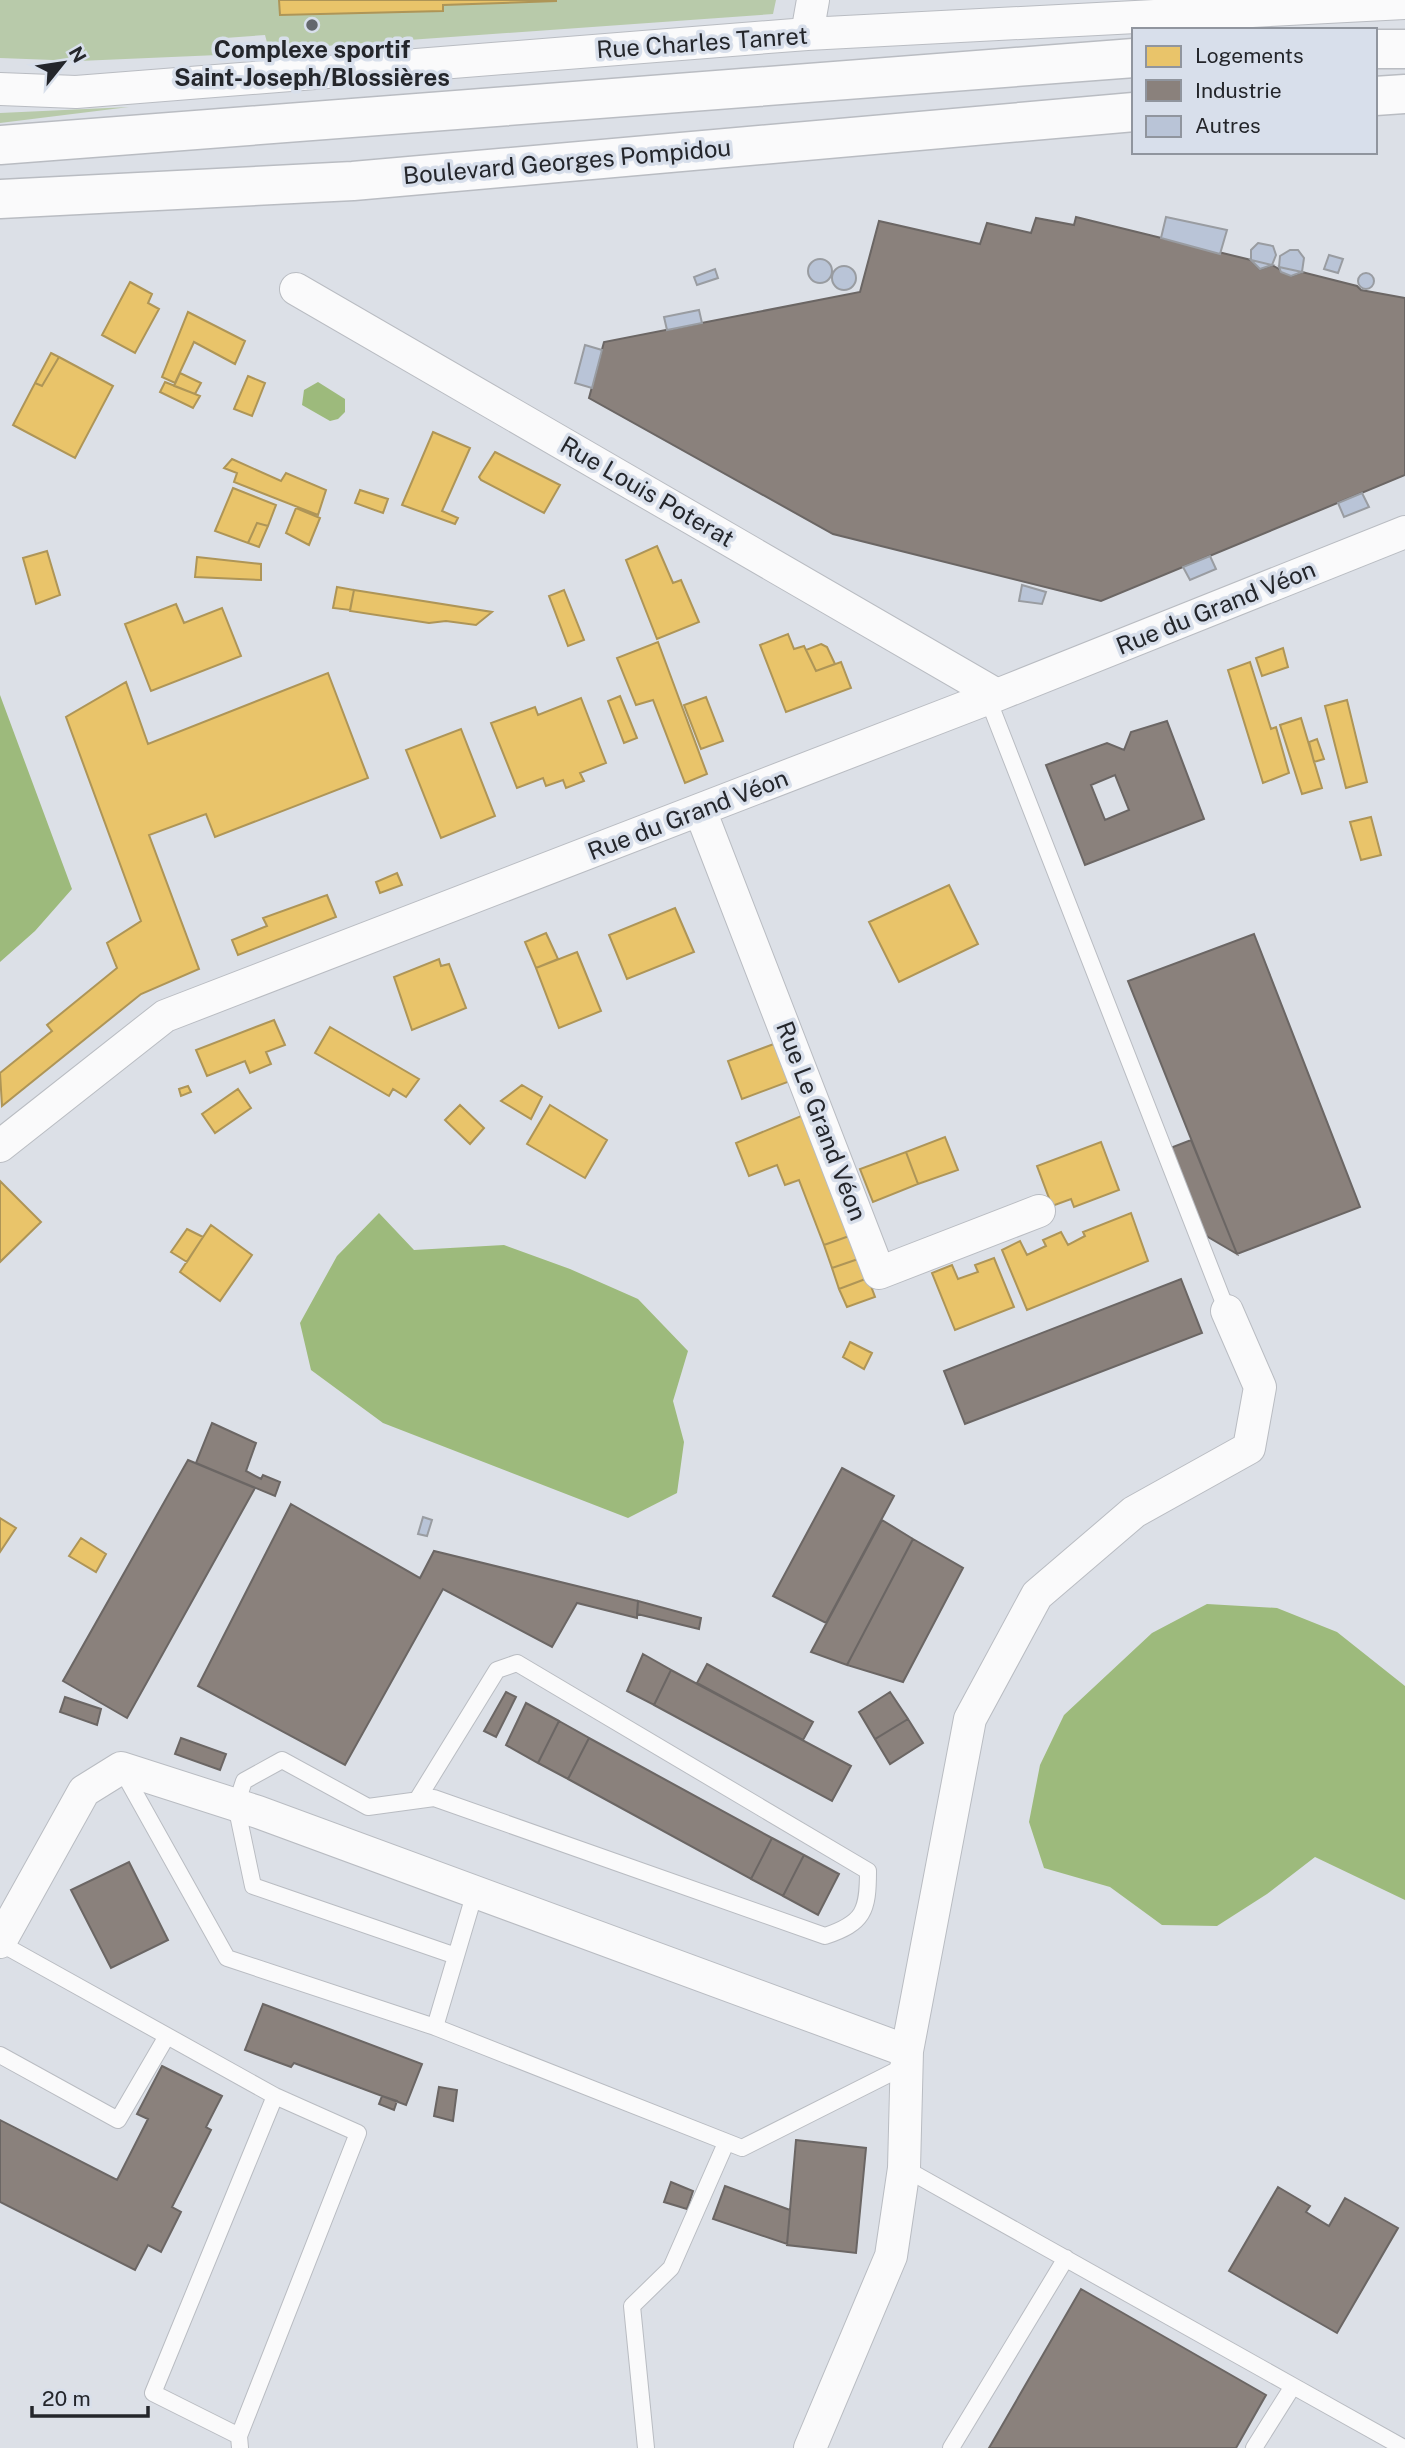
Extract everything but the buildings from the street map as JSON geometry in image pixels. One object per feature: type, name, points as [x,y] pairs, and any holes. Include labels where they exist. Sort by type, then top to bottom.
[{"type":"main road","points":[[1377,49],[1405,48]]},
{"type":"main road","points":[[0,145],[1132,58]]},
{"type":"main road","points":[[1377,96],[1405,94]]},
{"type":"main road","name":"Boulevard Georges Pompidou","points":[[0,199],[352,181],[1132,111]]},
{"type":"street","points":[[807,34],[813,0]]},
{"type":"street","name":"Rue Charles Tanret","points":[[0,89],[76,92],[807,34],[1405,3]]},
{"type":"street","name":"Rue Louis Poterat","points":[[296,289],[992,697]]},
{"type":"street","name":"Rue du Grand Véon","points":[[0,1146],[165,1016],[992,697],[1405,532]]},
{"type":"street","name":"Rue Le Grand Véon","points":[[700,810],[879,1273],[1039,1211]]},
{"type":"street","points":[[810,2448],[891,2256],[904,2168],[907,2058],[970,1719],[1037,1595],[1134,1512],[1248,1448],[1260,1387],[1227,1311]]},
{"type":"street","points":[[0,1942],[84,1791],[121,1768],[236,1805],[475,1892],[907,2058]]},
{"type":"lane","points":[[992,697],[1227,1311]]},
{"type":"lane","points":[[417,1800],[497,1670],[517,1663],[868,1871],[868,1903],[849,1928],[825,1936],[434,1798],[368,1807],[282,1760],[244,1781],[236,1805],[253,1885],[456,1956]]},
{"type":"lane","points":[[121,1768],[226,1958],[435,2027],[726,2143],[742,2148],[907,2058]]},
{"type":"lane","points":[[435,2027],[475,1892]]},
{"type":"lane","points":[[0,1942],[275,2096],[358,2133],[240,2442],[153,2393],[275,2096]]},
{"type":"lane","points":[[0,2054],[118,2120],[167,2036]]},
{"type":"lane","points":[[646,2448],[632,2306],[671,2268],[726,2143]]},
{"type":"lane","points":[[904,2168],[1404,2448]]},
{"type":"lane","points":[[951,2448],[1066,2258]]},
{"type":"lane","points":[[1254,2448],[1293,2386]]},
{"type":"shaded area","name":"Complexe sportif Saint-Joseph/Blossières","points":[[0,0],[776,0],[773,14],[269,50],[265,35],[225,38],[218,55],[79,61],[0,58]]},
{"type":"shaded area","points":[[129,107],[0,123],[0,113]]},
{"type":"shaded area","points":[[318,382],[345,399],[345,412],[338,419],[330,421],[302,405],[304,390]]},
{"type":"shaded area","points":[[0,695],[72,889],[35,931],[0,962]]},
{"type":"shaded area","points":[[379,1213],[414,1250],[504,1245],[570,1269],[638,1299],[688,1351],[673,1401],[684,1442],[677,1493],[628,1518],[383,1423],[311,1370],[300,1323],[337,1256]]},
{"type":"shaded area","points":[[1207,1604],[1277,1608],[1337,1632],[1405,1686],[1405,1900],[1315,1857],[1267,1894],[1217,1926],[1162,1925],[1110,1887],[1044,1868],[1029,1822],[1040,1765],[1064,1715],[1152,1633]]},
{"type":"place","name":"Complexe sportif Saint-Joseph/Blossières","points":[[312,25]]}]
